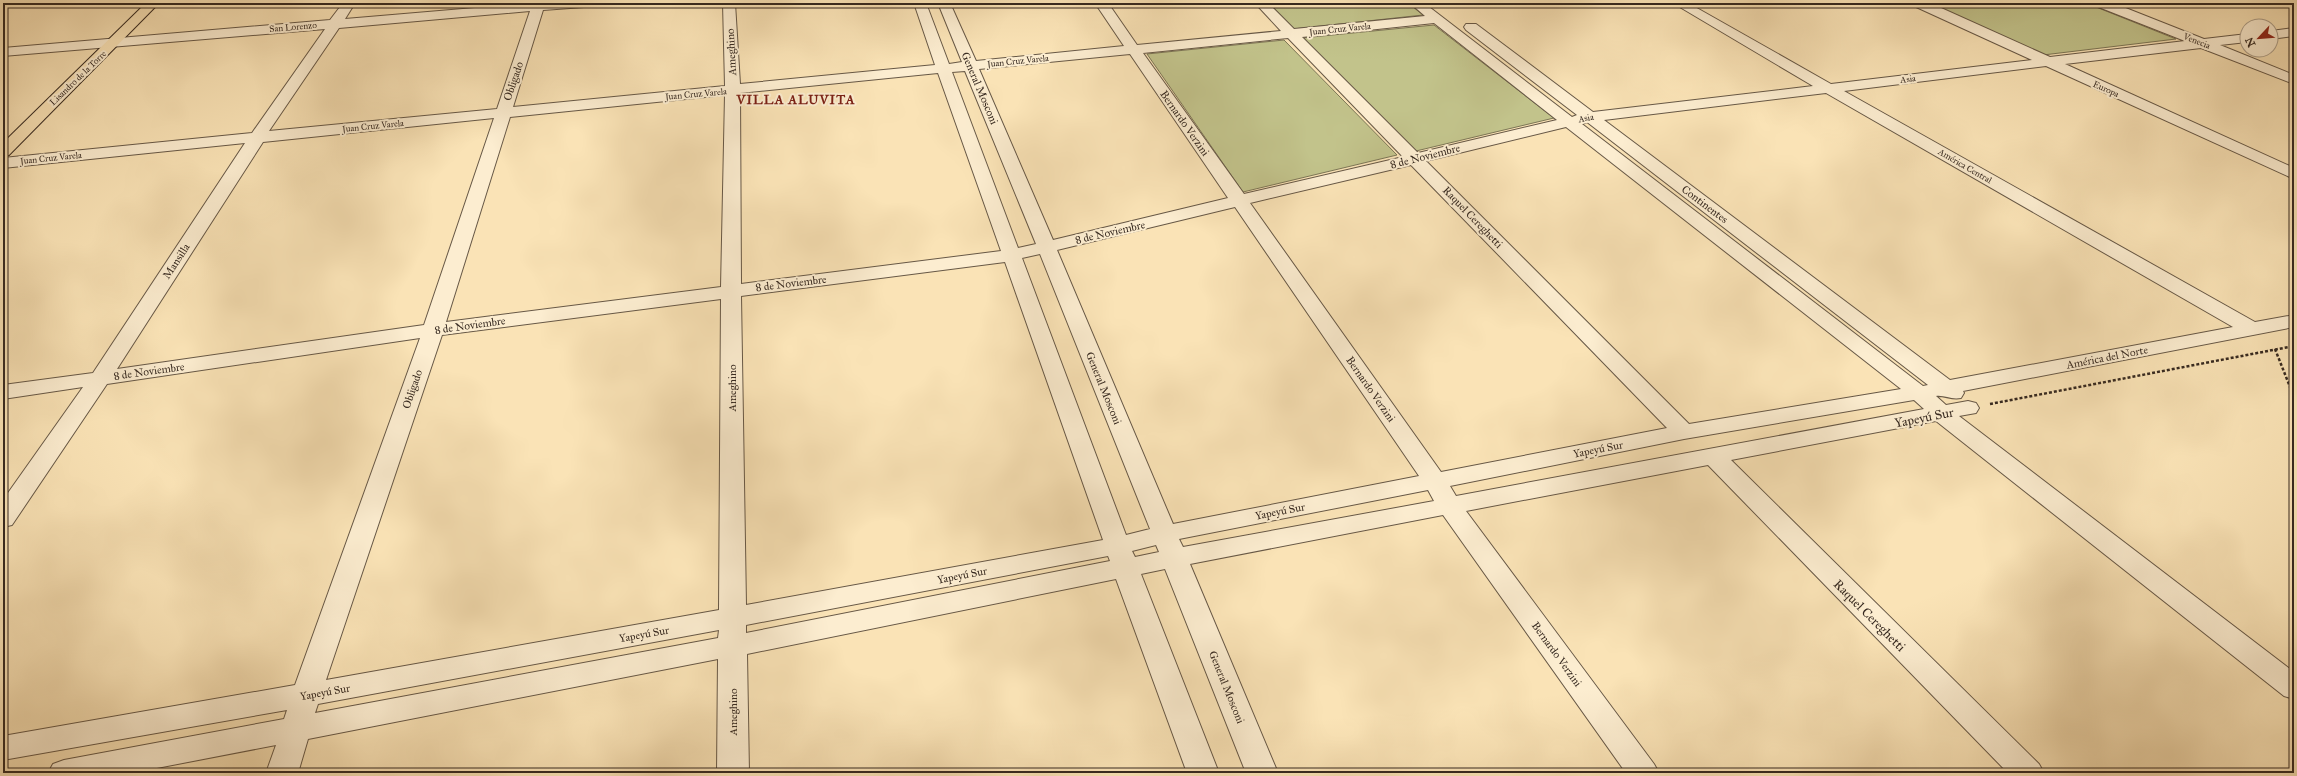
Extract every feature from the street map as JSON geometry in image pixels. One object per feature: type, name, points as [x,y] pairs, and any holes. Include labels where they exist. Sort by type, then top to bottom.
[{"type":"main road","name":"Lisandro de la Torre","points":[[3,152],[153,3]]},
{"type":"street","name":"Mansilla","points":[[3,519],[100,378],[257,138],[349,3]]},
{"type":"street","name":"San Lorenzo","points":[[3,52],[538,5],[584,3]]},
{"type":"street","name":"Ameghino","points":[[729,3],[733,90],[731,290],[733,773]]},
{"type":"street","points":[[920,3],[1122,557],[1203,773]]},
{"type":"street","name":"General Mosconi","points":[[944,3],[1047,247],[1163,534],[1262,773]]},
{"type":"street","name":"Bernardo Verzini","points":[[1101,3],[1435,481],[1450,507],[1643,773]]},
{"type":"street","name":"Raquel Cereghetti","points":[[1261,3],[1684,432]]},
{"type":"street","name":"Continentes","points":[[1416,3],[1438,11],[1590,117],[1947,387],[1968,408]]},
{"type":"street","name":"América Central","points":[[1679,3],[2252,329]]},
{"type":"street","name":"Europa","points":[[1919,3],[2294,174]]},
{"type":"street","name":"Venecia","points":[[2101,3],[2294,80]]},
{"type":"street","points":[[2289,3],[2294,5]]},
{"type":"street","name":"Obligado","points":[[282,773],[297,729],[306,696],[433,330],[502,112],[538,5]]},
{"type":"street","name":"Juan Cruz Varela","points":[[3,163],[1290,34],[1438,11]]},
{"type":"street","name":"Continentes","points":[[1438,11],[1568,122],[1920,393],[1942,414],[2294,688]]},
{"type":"street","points":[[2279,34],[2294,32]]},
{"type":"street","name":"Asia","points":[[1568,122],[1590,117],[2239,39]]},
{"type":"street","name":"8 de Noviembre","points":[[3,392],[433,330],[731,290],[1012,255],[1568,122]]},
{"type":"street","name":"América del Norte","points":[[1920,393],[2294,321]]},
{"type":"street","name":"Yapeyú Sur","points":[[64,773],[733,646],[1122,557],[1163,534],[1684,432],[1920,393]]},
{"type":"street","name":"Yapeyú Sur","points":[[3,748],[306,696],[733,618],[1122,557],[1174,558],[1968,408]]},
{"type":"street","name":"Raquel Cereghetti","points":[[1713,456],[2028,773]]},
{"type":"path","points":[[1968,408],[2294,346]]},
{"type":"path","points":[[2274,349],[2294,397]]},
{"type":"green space","points":[[1269,3],[1408,3],[1423,15],[1293,29]]},
{"type":"green space","points":[[1928,3],[2086,3],[2176,39],[2043,55]]},
{"type":"green space","points":[[1434,25],[1554,118],[1416,151],[1302,38]]},
{"type":"green space","points":[[1284,40],[1397,155],[1243,192],[1147,54]]},
{"type":"district","name":"VILLA ALUVITA","points":[[796,99]]}]
